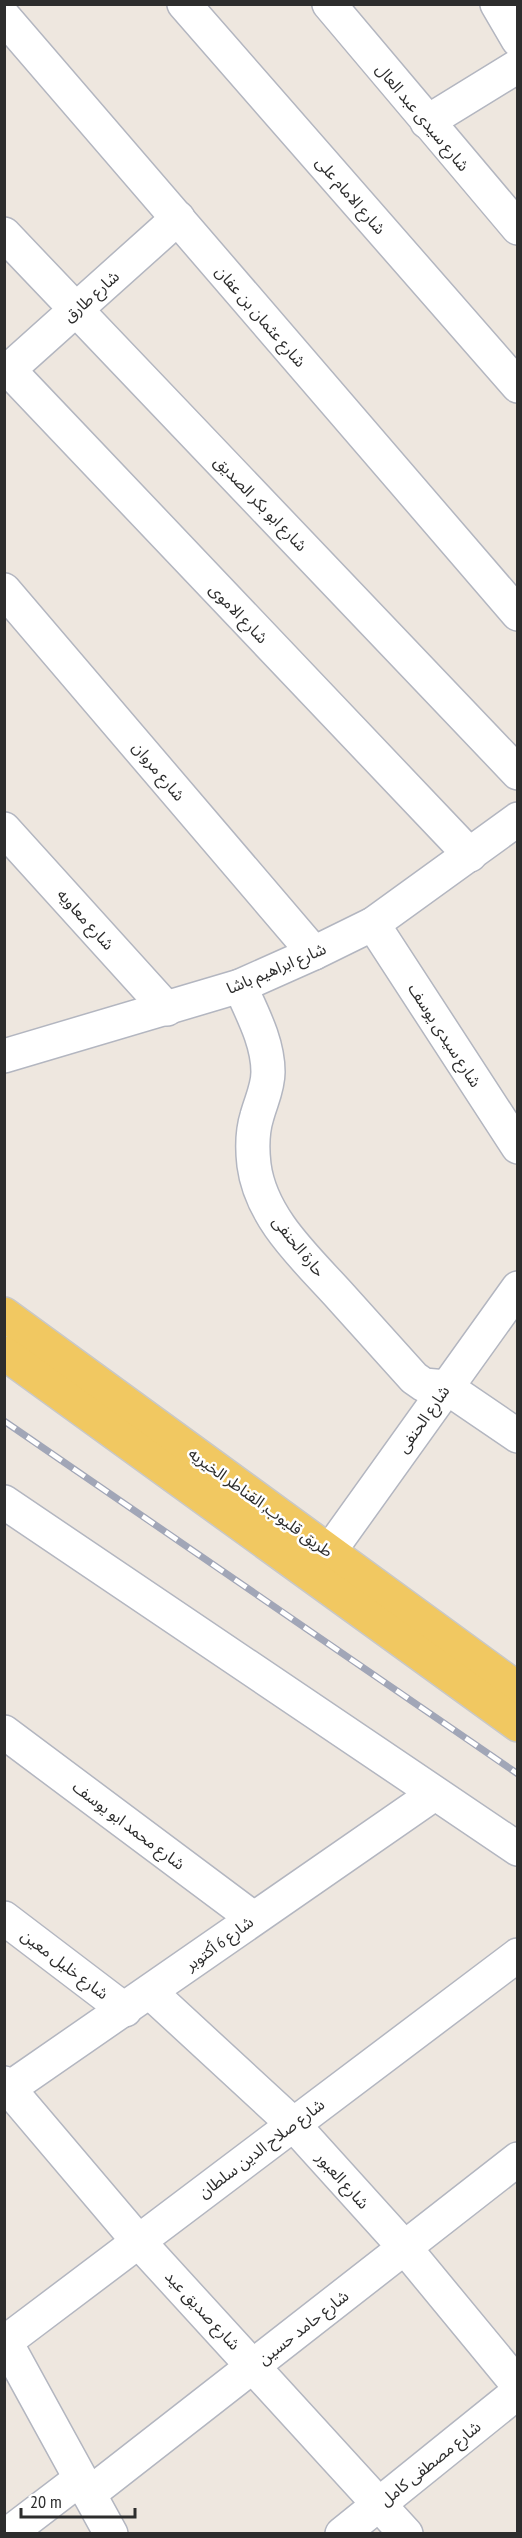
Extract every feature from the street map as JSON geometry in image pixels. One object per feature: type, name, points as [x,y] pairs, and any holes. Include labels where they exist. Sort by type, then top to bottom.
[{"type":"main road","name":"طريق قليوب, القناطر الخيريه","points":[[4,1314],[518,1689]]},
{"type":"main road","name":"طريق قليوب, القناطر الخيريه","points":[[4,1353],[518,1725]]},
{"type":"street","name":"شارع الامام على","points":[[184,4],[518,386]]},
{"type":"street","name":"شارع سيدى عبد العال","points":[[329,4],[518,228]]},
{"type":"street","points":[[497,4],[518,40]]},
{"type":"street","name":"شارع عثمان بن عفان","points":[[4,17],[518,614]]},
{"type":"street","points":[[427,122],[518,66]]},
{"type":"street","name":"شارع طارق","points":[[7,372],[178,218]]},
{"type":"street","name":"شارع ابو بكر الصديق","points":[[4,234],[518,773]]},
{"type":"street","name":"شارع الاموى","points":[[7,372],[470,855]]},
{"type":"street","name":"شارع مروان","points":[[4,590],[314,953]]},
{"type":"street","name":"شارع ابراهيم باشا","points":[[4,1056],[240,986],[314,953],[373,924],[518,819]]},
{"type":"street","name":"شارع معاويه","points":[[4,829],[167,1009]]},
{"type":"street","name":"شارع سيدى يوسف","points":[[373,924],[518,1147]]},
{"type":"street","name":"حارة الحنفى","points":[[240,986],[266,1051],[268,1072],[265,1095],[257,1116],[252,1142],[255,1169],[262,1194],[293,1244],[414,1378],[424,1385],[446,1387]]},
{"type":"street","name":"شارع الحنفى","points":[[329,1552],[518,1287]]},
{"type":"street","points":[[446,1387],[518,1436]]},
{"type":"street","points":[[4,1502],[518,1849]]},
{"type":"street","name":"شارع محمد ابو يوسف","points":[[4,1732],[253,1918]]},
{"type":"street","name":"شارع 6 أكتوبر","points":[[6,2089],[138,2001],[253,1918],[434,1794]]},
{"type":"street","name":"شارع خليل معين","points":[[4,1918],[138,2001]]},
{"type":"street","name":"شارع صلاح الدين سلطان","points":[[5,2341],[518,1955]]},
{"type":"street","name":"شارع العبور","points":[[138,2001],[292,2124],[405,2247],[518,2385]]},
{"type":"street","name":"شارع صديق عيد","points":[[6,2089],[139,2242],[254,2365],[406,2534]]},
{"type":"street","name":"شارع حامد حسين","points":[[8,2534],[85,2486],[254,2365],[518,2159]]},
{"type":"street","points":[[5,2341],[111,2534]]},
{"type":"street","name":"شارع مصطفى كامل","points":[[342,2534],[518,2392]]},
{"type":"railway","points":[[4,1421],[518,1774]]}]
